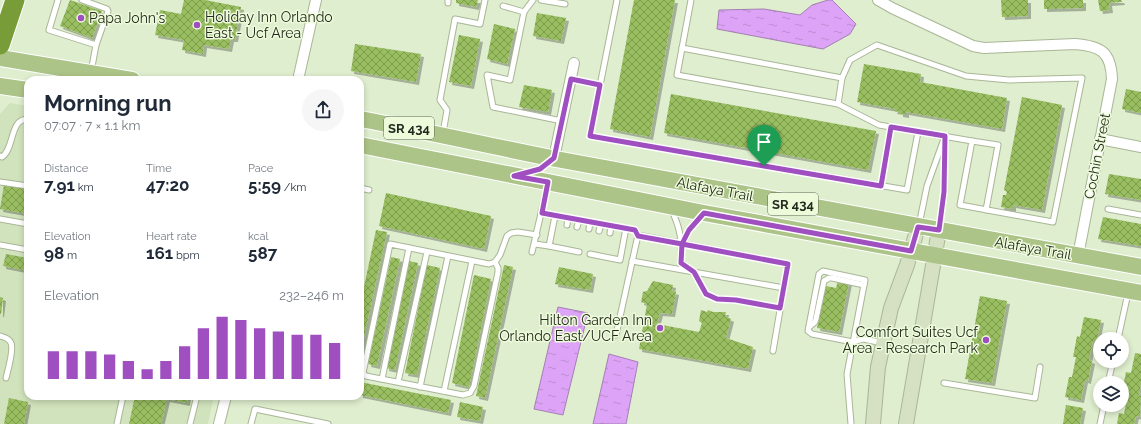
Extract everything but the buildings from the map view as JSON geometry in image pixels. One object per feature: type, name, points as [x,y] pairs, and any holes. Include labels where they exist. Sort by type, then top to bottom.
[{"type":"highway","points":[[0,45],[15,0]]},
{"type":"main road","points":[[0,58],[108,76]]},
{"type":"main road","points":[[0,86],[24,89]]},
{"type":"main road","name":"Alafaya Trail","points":[[364,120],[554,158],[1141,268]]},
{"type":"main road","name":"Alafaya Trail","points":[[364,146],[418,155],[514,176],[704,213],[1135,291]]},
{"type":"main road","points":[[514,176],[540,169],[554,158]]},
{"type":"main road","points":[[548,182],[559,171],[587,164]]},
{"type":"main road","points":[[873,424],[878,367],[883,343],[891,308],[918,227]]},
{"type":"main road","points":[[906,424],[939,230]]},
{"type":"street","points":[[299,76],[316,0]]},
{"type":"street","name":"Cochin Street","points":[[878,0],[973,46],[984,48],[1075,44],[1089,45],[1099,49],[1107,56],[1112,67],[1112,80],[1078,256]]},
{"type":"street","points":[[554,158],[574,63]]},
{"type":"street","points":[[1100,139],[1141,147]]},
{"type":"street","points":[[219,424],[225,400]]},
{"type":"lane","points":[[58,0],[48,30],[96,44]]},
{"type":"lane","points":[[82,0],[107,9],[108,11],[96,44],[90,73]]},
{"type":"lane","points":[[443,135],[447,110],[440,100],[455,19],[480,24],[485,0]]},
{"type":"lane","points":[[533,0],[524,12],[510,80],[487,76],[493,107],[562,121]]},
{"type":"lane","points":[[541,0],[564,4]]},
{"type":"lane","points":[[617,0],[590,136],[907,190],[918,132]]},
{"type":"lane","points":[[691,0],[678,75],[838,104],[879,125],[998,145],[986,210]]},
{"type":"lane","points":[[503,6],[524,12]]},
{"type":"lane","points":[[838,104],[842,78],[850,60],[877,45],[966,76],[1009,80],[1082,78],[1053,222],[960,205],[972,141]]},
{"type":"lane","points":[[682,48],[842,78]]},
{"type":"lane","points":[[571,79],[600,85]]},
{"type":"lane","points":[[0,156],[2,157],[8,152],[16,125],[20,121],[24,120]]},
{"type":"lane","points":[[881,186],[891,127]]},
{"type":"lane","points":[[918,227],[927,186],[945,136]]},
{"type":"lane","points":[[939,230],[944,192],[945,136]]},
{"type":"lane","points":[[0,182],[24,185]]},
{"type":"lane","points":[[532,252],[548,182]]},
{"type":"lane","points":[[364,189],[370,190]]},
{"type":"lane","points":[[670,206],[680,228],[682,244],[681,263],[694,272],[706,294],[717,299],[736,300],[780,308]]},
{"type":"lane","points":[[1108,209],[1141,215]]},
{"type":"lane","points":[[542,213],[635,230],[638,236],[616,335]]},
{"type":"lane","points":[[682,244],[689,230],[704,213]]},
{"type":"lane","points":[[549,246],[555,216]]},
{"type":"lane","points":[[0,218],[24,223]]},
{"type":"lane","points":[[567,225],[568,218]]},
{"type":"lane","points":[[577,227],[579,220]]},
{"type":"lane","points":[[589,229],[590,222]]},
{"type":"lane","points":[[600,224],[600,231]]},
{"type":"lane","points":[[610,233],[611,226]]},
{"type":"lane","points":[[597,249],[593,255],[620,260],[626,228]]},
{"type":"lane","points":[[364,368],[390,244],[489,264],[495,262],[500,255],[507,236],[511,233],[518,232],[537,235]]},
{"type":"lane","points":[[638,236],[788,264],[772,350]]},
{"type":"lane","points":[[563,249],[564,242]]},
{"type":"lane","points":[[535,244],[563,249],[575,249]]},
{"type":"lane","points":[[0,245],[24,249]]},
{"type":"lane","points":[[382,379],[409,248]]},
{"type":"lane","points":[[606,257],[607,251]]},
{"type":"lane","points":[[398,382],[426,252]]},
{"type":"lane","points":[[420,387],[448,256]]},
{"type":"lane","points":[[444,391],[472,261]]},
{"type":"lane","points":[[632,261],[784,288]]},
{"type":"lane","points":[[364,374],[366,376],[463,395],[470,393],[474,386],[498,272],[495,262]]},
{"type":"lane","points":[[864,282],[823,272],[819,274],[808,331],[812,334],[853,342],[863,339],[883,343]]},
{"type":"lane","points":[[809,327],[815,322],[816,319],[824,281],[832,278],[864,282]]},
{"type":"lane","points":[[852,424],[847,374],[864,282]]},
{"type":"lane","points":[[1120,332],[1135,291]]},
{"type":"lane","points":[[0,336],[7,338],[11,343],[12,350],[6,378]]},
{"type":"lane","points":[[944,383],[1035,398],[1040,367]]},
{"type":"lane","points":[[117,424],[122,400]]},
{"type":"lane","points":[[190,424],[196,400]]},
{"type":"lane","points":[[251,424],[254,409],[328,424]]},
{"type":"lane","points":[[1100,424],[1103,412]]},
{"type":"shaded area","points":[[10,103],[24,105],[24,400],[213,400],[208,424],[0,424],[0,114]]},
{"type":"water","points":[[832,0],[856,24],[850,34],[823,49],[717,29],[719,10],[764,9],[800,15],[812,5]]},
{"type":"water","points":[[558,307],[588,313],[563,415],[534,409]]},
{"type":"water","points":[[609,354],[638,362],[626,424],[593,424]]},
{"type":"place","name":"Papa John's","points":[[81,18]]},
{"type":"place","name":"Holiday Inn Orlando East - Ucf Area","points":[[197,25]]},
{"type":"place","name":"Hilton Garden Inn Orlando East/UCF Area","points":[[660,328]]},
{"type":"place","name":"Comfort Suites Ucf Area - Research Park","points":[[986,340]]},
{"type":"route","points":[[764,166],[590,136],[600,85],[571,79],[554,158],[540,169],[514,176],[548,182],[542,213],[635,230],[638,236],[682,244],[681,263],[694,272],[706,294],[717,299],[736,300],[780,308],[788,264],[682,244],[694,222],[704,213],[911,251],[918,227],[939,230],[944,192],[945,136],[891,127],[881,186],[764,166]]}]
